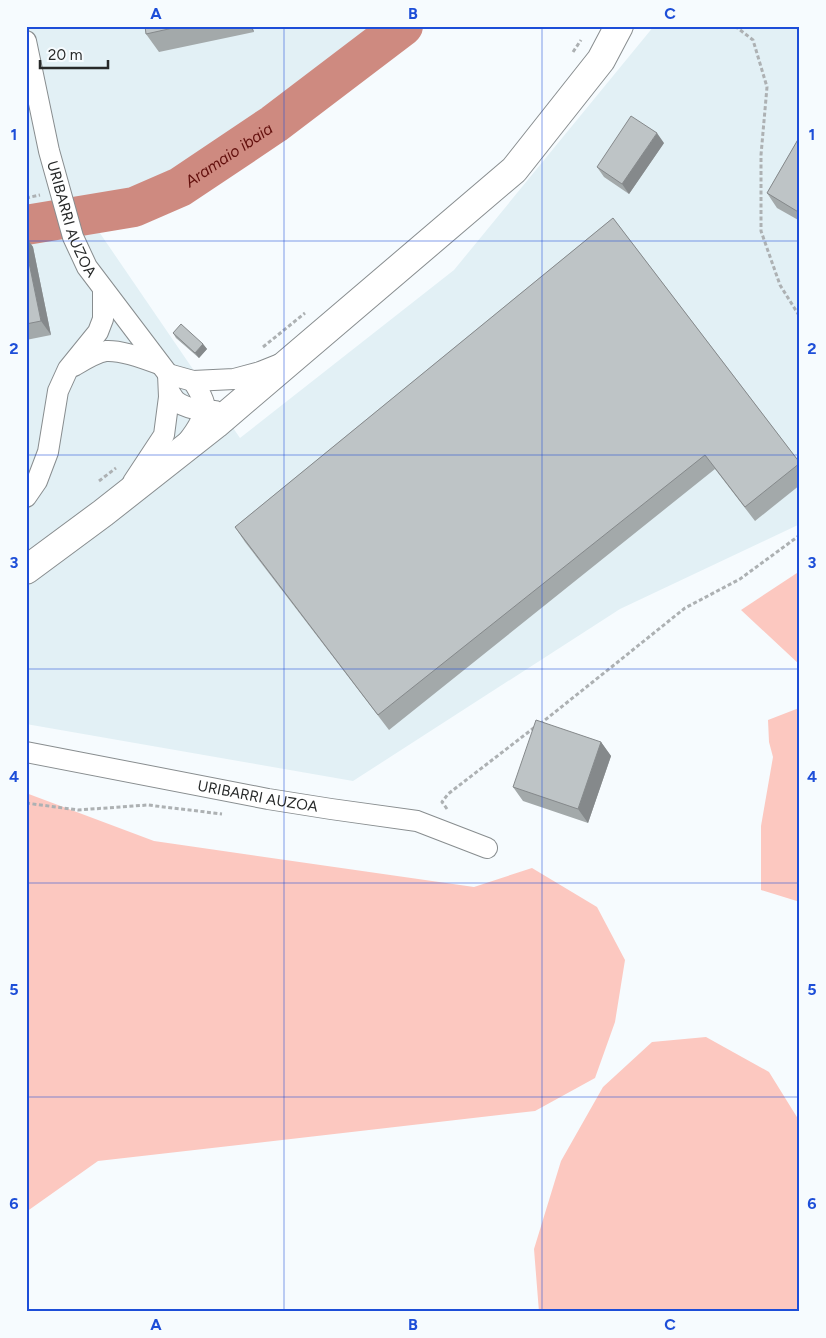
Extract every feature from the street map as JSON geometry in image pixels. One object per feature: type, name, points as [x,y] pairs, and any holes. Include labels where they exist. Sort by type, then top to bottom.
[{"type":"main road","points":[[26,570],[122,498],[234,408],[514,170],[601,60],[619,26]]},
{"type":"street","name":"URIBARRI AUZOA","points":[[26,41],[49,151],[73,237],[87,267],[134,330],[165,376]]},
{"type":"street","points":[[26,497],[37,480],[48,452],[58,391],[68,369],[98,332],[103,319],[103,289]]},
{"type":"street","points":[[68,369],[89,357],[121,344],[134,330]]},
{"type":"street","points":[[107,351],[129,354],[165,376],[194,381],[234,379],[260,372],[291,360]]},
{"type":"street","points":[[165,376],[177,401],[209,412],[234,408]]},
{"type":"street","points":[[122,498],[164,435],[165,376]]},
{"type":"street","points":[[176,455],[198,428],[203,410],[204,401],[194,381]]},
{"type":"street","name":"URIBARRI AUZOA","points":[[26,752],[268,799],[331,810],[417,821],[487,848]]},
{"type":"path","points":[[736,26],[753,40],[767,87],[761,155],[760,231],[780,285],[800,317]]},
{"type":"path","points":[[572,54],[583,38]]},
{"type":"path","points":[[258,351],[309,309]]},
{"type":"path","points":[[96,484],[119,466]]},
{"type":"path","points":[[451,813],[442,802],[448,794],[685,608],[740,580],[800,536]]},
{"type":"path","points":[[26,803],[78,810],[148,805],[225,814]]},
{"type":"shaded area","points":[[26,26],[379,26],[227,135],[93,223],[240,438],[454,270],[654,26],[800,26],[800,524],[620,609],[353,781],[26,724]]},
{"type":"shaded area","points":[[800,571],[800,665],[741,610]]},
{"type":"shaded area","points":[[799,708],[800,902],[761,890],[761,826],[773,757],[769,742],[768,720]]},
{"type":"shaded area","points":[[26,793],[154,841],[474,887],[532,868],[597,907],[625,960],[615,1022],[595,1078],[535,1111],[98,1161],[26,1212]]},
{"type":"shaded area","points":[[706,1037],[769,1072],[800,1122],[800,1312],[539,1312],[534,1249],[561,1161],[603,1087],[652,1042]]},
{"type":"building","points":[[145,26],[182,26],[146,34]]},
{"type":"building","points":[[631,116],[657,133],[622,184],[597,167]]},
{"type":"building","points":[[800,136],[800,213],[767,193]]},
{"type":"building","points":[[613,218],[800,463],[745,507],[705,455],[378,715],[235,527]]},
{"type":"building","points":[[26,248],[41,321],[26,324]]},
{"type":"building","points":[[181,324],[203,344],[195,353],[173,333]]},
{"type":"building","points":[[536,720],[601,742],[578,809],[513,787]]},
{"type":"waterway","name":"Aramaio ibaia","points":[[26,225],[134,207],[180,187],[274,124],[403,26]]}]
